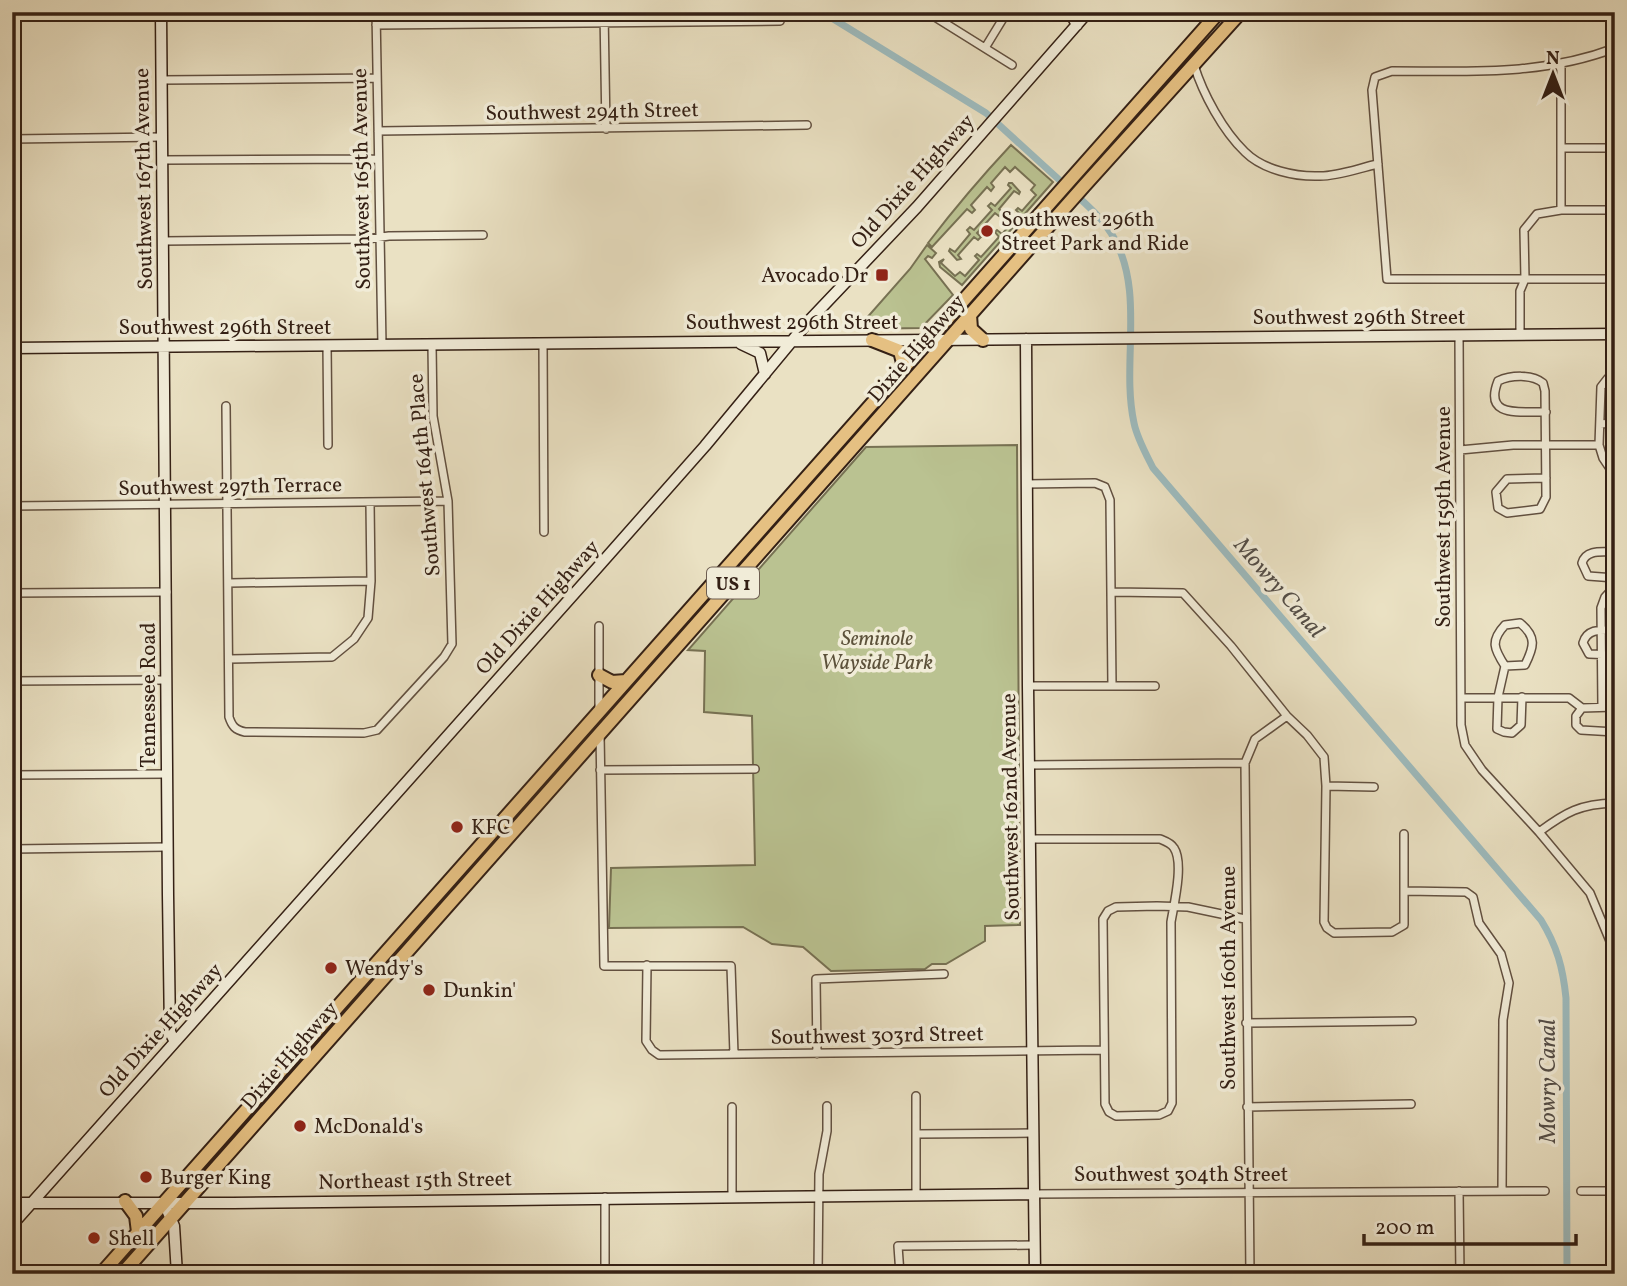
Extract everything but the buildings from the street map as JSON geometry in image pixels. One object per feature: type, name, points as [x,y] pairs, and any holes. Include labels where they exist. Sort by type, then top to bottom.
[{"type":"highway","name":"Dixie Highway","points":[[629,677],[1219,12]]},
{"type":"highway","points":[[1194,65],[1193,54],[1230,12]]},
{"type":"highway","name":"Dixie Highway","points":[[600,734],[1241,12]]},
{"type":"highway","points":[[1125,140],[1134,118],[1178,69],[1182,53]]},
{"type":"highway","points":[[947,341],[951,324],[1018,247],[1026,229]]},
{"type":"highway","points":[[971,315],[971,329],[984,340]]},
{"type":"highway","points":[[872,340],[900,351],[904,367]]},
{"type":"highway","points":[[845,456],[855,435],[920,360],[925,341]]},
{"type":"highway","points":[[778,532],[778,520],[824,469],[833,446]]},
{"type":"highway","points":[[702,618],[713,595],[762,538],[760,528]]},
{"type":"highway","points":[[599,675],[611,682],[629,677],[629,688],[602,720],[600,734]]},
{"type":"highway","name":"US 1","points":[[446,883],[629,677]]},
{"type":"highway","points":[[569,767],[571,755],[595,722],[599,710]]},
{"type":"highway","name":"US 1","points":[[569,767],[600,734]]},
{"type":"highway","name":"Dixie Highway","points":[[122,1274],[172,1217],[192,1200],[313,1057],[569,767]]},
{"type":"highway","name":"Dixie Highway","points":[[101,1274],[446,883]]},
{"type":"highway","points":[[393,967],[390,965],[390,958],[436,906],[446,883]]},
{"type":"highway","points":[[313,1057],[322,1037],[368,982],[365,975]]},
{"type":"highway","points":[[192,1200],[192,1183],[234,1134],[238,1119]]},
{"type":"highway","points":[[125,1201],[136,1216],[138,1232]]},
{"type":"street","name":"Southwest 167th Avenue","points":[[161,12],[164,346]]},
{"type":"street","name":"Southwest 165th Avenue","points":[[376,12],[382,345]]},
{"type":"street","points":[[604,12],[606,129]]},
{"type":"street","points":[[927,12],[1012,65]]},
{"type":"street","points":[[985,48],[1007,12]]},
{"type":"street","points":[[1070,12],[1077,25]]},
{"type":"street","name":"Old Dixie Highway","points":[[12,1225],[660,496],[812,318],[917,207],[1088,12]]},
{"type":"street","points":[[376,24],[780,21]]},
{"type":"street","points":[[1615,48],[1561,65],[1511,71],[1392,71],[1375,77],[1371,90],[1387,279],[1615,279]]},
{"type":"street","points":[[1194,65],[1223,123],[1246,153],[1265,164],[1292,175],[1321,177],[1378,163]]},
{"type":"street","points":[[1561,65],[1561,210]]},
{"type":"street","points":[[162,80],[377,78]]},
{"type":"street","name":"Southwest 294th Street","points":[[377,131],[807,124]]},
{"type":"street","points":[[12,139],[162,138]]},
{"type":"street","points":[[1562,148],[1615,148]]},
{"type":"street","points":[[163,160],[378,159]]},
{"type":"street","points":[[1520,335],[1520,291],[1525,279],[1524,230],[1537,214],[1561,210],[1615,211]]},
{"type":"street","points":[[164,241],[483,235]]},
{"type":"street","points":[[812,318],[822,340]]},
{"type":"street","name":"Southwest 296th Street","points":[[12,348],[1615,334]]},
{"type":"street","name":"Southwest 159th Avenue","points":[[1459,335],[1461,725],[1465,744],[1470,754],[1590,893],[1615,953]]},
{"type":"street","name":"Southwest 162nd Avenue","points":[[1026,339],[1028,765],[1035,1274]]},
{"type":"street","points":[[734,342],[760,353],[765,374]]},
{"type":"street","points":[[543,344],[544,532]]},
{"type":"street","points":[[327,345],[328,445]]},
{"type":"street","name":"Southwest 164th Place","points":[[230,659],[229,717],[237,730],[364,733],[377,730],[444,657],[452,644],[448,501],[433,416],[432,345]]},
{"type":"street","name":"Tennessee Road","points":[[164,346],[167,847],[170,1032],[175,1042]]},
{"type":"street","points":[[1546,411],[1500,409],[1495,402],[1494,391],[1498,381],[1528,377],[1539,380],[1545,391],[1546,411],[1546,445],[1546,478],[1546,497],[1540,509],[1507,513],[1498,508],[1496,492],[1507,479],[1546,478]]},
{"type":"street","points":[[1615,378],[1608,379],[1601,387],[1599,445],[1603,458],[1615,476]]},
{"type":"street","points":[[226,406],[230,659],[332,657],[354,639],[368,618],[371,580],[370,503]]},
{"type":"street","points":[[1600,424],[1615,424]]},
{"type":"street","points":[[1460,450],[1513,445],[1599,445]]},
{"type":"street","points":[[1026,484],[1095,483],[1105,487],[1110,500],[1112,685]]},
{"type":"street","name":"Southwest 297th Terrace","points":[[12,506],[448,501]]},
{"type":"street","points":[[1615,552],[1590,553],[1584,557],[1582,564],[1588,576],[1615,578]]},
{"type":"street","points":[[229,583],[371,580]]},
{"type":"street","points":[[1602,707],[1603,601],[1615,586]]},
{"type":"street","points":[[12,593],[167,592]]},
{"type":"street","points":[[1112,592],[1183,593],[1324,757],[1324,922],[1327,928],[1334,933],[1392,932],[1404,925],[1404,834]]},
{"type":"street","points":[[1505,666],[1525,665],[1531,653],[1533,642],[1529,631],[1520,623],[1505,625],[1497,634],[1494,645],[1505,666],[1498,697],[1497,729],[1504,733],[1516,731],[1521,725],[1522,697]]},
{"type":"street","points":[[599,626],[599,710]]},
{"type":"street","points":[[1615,630],[1590,632],[1584,636],[1583,643],[1589,654],[1615,655]]},
{"type":"street","points":[[12,681],[167,680]]},
{"type":"street","points":[[1028,686],[1155,686]]},
{"type":"street","points":[[1461,698],[1569,698],[1582,708],[1615,707]]},
{"type":"street","points":[[1582,708],[1576,716],[1576,725],[1581,730],[1615,732]]},
{"type":"street","points":[[1028,765],[1245,763],[1255,739],[1287,716]]},
{"type":"street","points":[[600,734],[604,965],[731,966],[734,1054]]},
{"type":"street","name":"Southwest 160th Avenue","points":[[1245,763],[1247,1192],[1250,1274]]},
{"type":"street","points":[[600,770],[755,769]]},
{"type":"street","points":[[12,775],[167,774]]},
{"type":"street","points":[[1326,786],[1374,787]]},
{"type":"street","points":[[1539,832],[1563,815],[1589,804],[1615,803]]},
{"type":"street","points":[[1031,839],[1160,839],[1172,845],[1177,854],[1177,884],[1173,906],[1171,922],[1172,1103],[1168,1111],[1159,1115],[1116,1116],[1109,1112],[1105,1104],[1103,919],[1108,911],[1116,907],[1173,906],[1245,919]]},
{"type":"street","points":[[12,849],[167,847]]},
{"type":"street","points":[[1405,891],[1466,892],[1473,897],[1479,923],[1501,954],[1510,983],[1503,1020],[1502,1191]]},
{"type":"street","name":"Southwest 303rd Street","points":[[647,965],[646,1041],[659,1055],[1103,1050]]},
{"type":"street","points":[[817,1054],[816,979],[944,974]]},
{"type":"street","points":[[1246,1023],[1412,1021]]},
{"type":"street","points":[[916,1096],[916,1195]]},
{"type":"street","points":[[1247,1107],[1411,1104]]},
{"type":"street","points":[[732,1107],[733,1196]]},
{"type":"street","points":[[818,1274],[819,1170],[827,1131],[827,1107]]},
{"type":"street","points":[[917,1134],[1033,1133]]},
{"type":"street","points":[[1460,1191],[1460,1274]]},
{"type":"street","name":"Southwest 304th Street","points":[[818,1196],[1545,1191]]},
{"type":"street","points":[[1580,1191],[1615,1191]]},
{"type":"street","name":"Northeast 15th Street","points":[[12,1203],[818,1196]]},
{"type":"street","points":[[605,1197],[605,1274]]},
{"type":"street","points":[[164,1203],[172,1217],[177,1274]]},
{"type":"street","points":[[900,1274],[898,1246],[1035,1245]]},
{"type":"green space","points":[[1011,145],[1053,182],[962,285],[940,267],[939,262],[944,259],[941,263],[955,276],[960,272],[965,276],[979,260],[975,256],[977,254],[981,257],[999,237],[995,232],[997,230],[1002,234],[1020,214],[1016,210],[1018,208],[1022,211],[1036,195],[1031,190],[1035,185],[1015,167],[1010,172],[1005,167],[991,183],[994,187],[991,191],[987,187],[971,205],[975,210],[972,213],[967,209],[932,247],[928,243]]},
{"type":"green space","points":[[1009,183],[1012,183],[1019,194],[1014,191],[999,209],[1003,213],[999,216],[995,213],[977,233],[981,237],[978,240],[974,237],[958,255],[961,259],[957,260],[950,249],[955,252],[970,234],[967,230],[970,227],[974,230],[992,210],[988,206],[991,203],[995,206],[1011,188]]},
{"type":"green space","points":[[927,245],[936,253],[932,258],[928,256],[925,259],[953,295],[921,328],[857,329],[910,269]]},
{"type":"green space","name":"Seminole Wayside Park","points":[[1017,445],[1020,925],[985,926],[985,941],[946,964],[932,964],[925,969],[831,971],[803,947],[772,944],[743,927],[609,928],[611,868],[755,865],[752,716],[704,712],[705,651],[688,650],[866,447]]},
{"type":"waterway","name":"Mowry Canal","points":[[822,12],[986,113],[1066,186]]},
{"type":"waterway","name":"Mowry Canal","points":[[1075,194],[1106,225],[1123,259],[1131,305],[1130,377],[1134,423],[1153,468],[1541,920],[1551,939],[1561,967],[1566,998],[1567,1274]]},
{"type":"place","name":"Southwest 296th Street Park and Ride","points":[[987,231]]},
{"type":"place","name":"Avocado Dr","points":[[882,275]]},
{"type":"place","name":"KFC","points":[[457,827]]},
{"type":"place","name":"Wendy's","points":[[331,968]]},
{"type":"place","name":"Dunkin'","points":[[429,990]]},
{"type":"place","name":"McDonald's","points":[[300,1126]]},
{"type":"place","name":"Burger King","points":[[146,1177]]},
{"type":"place","name":"Shell","points":[[94,1238]]}]
